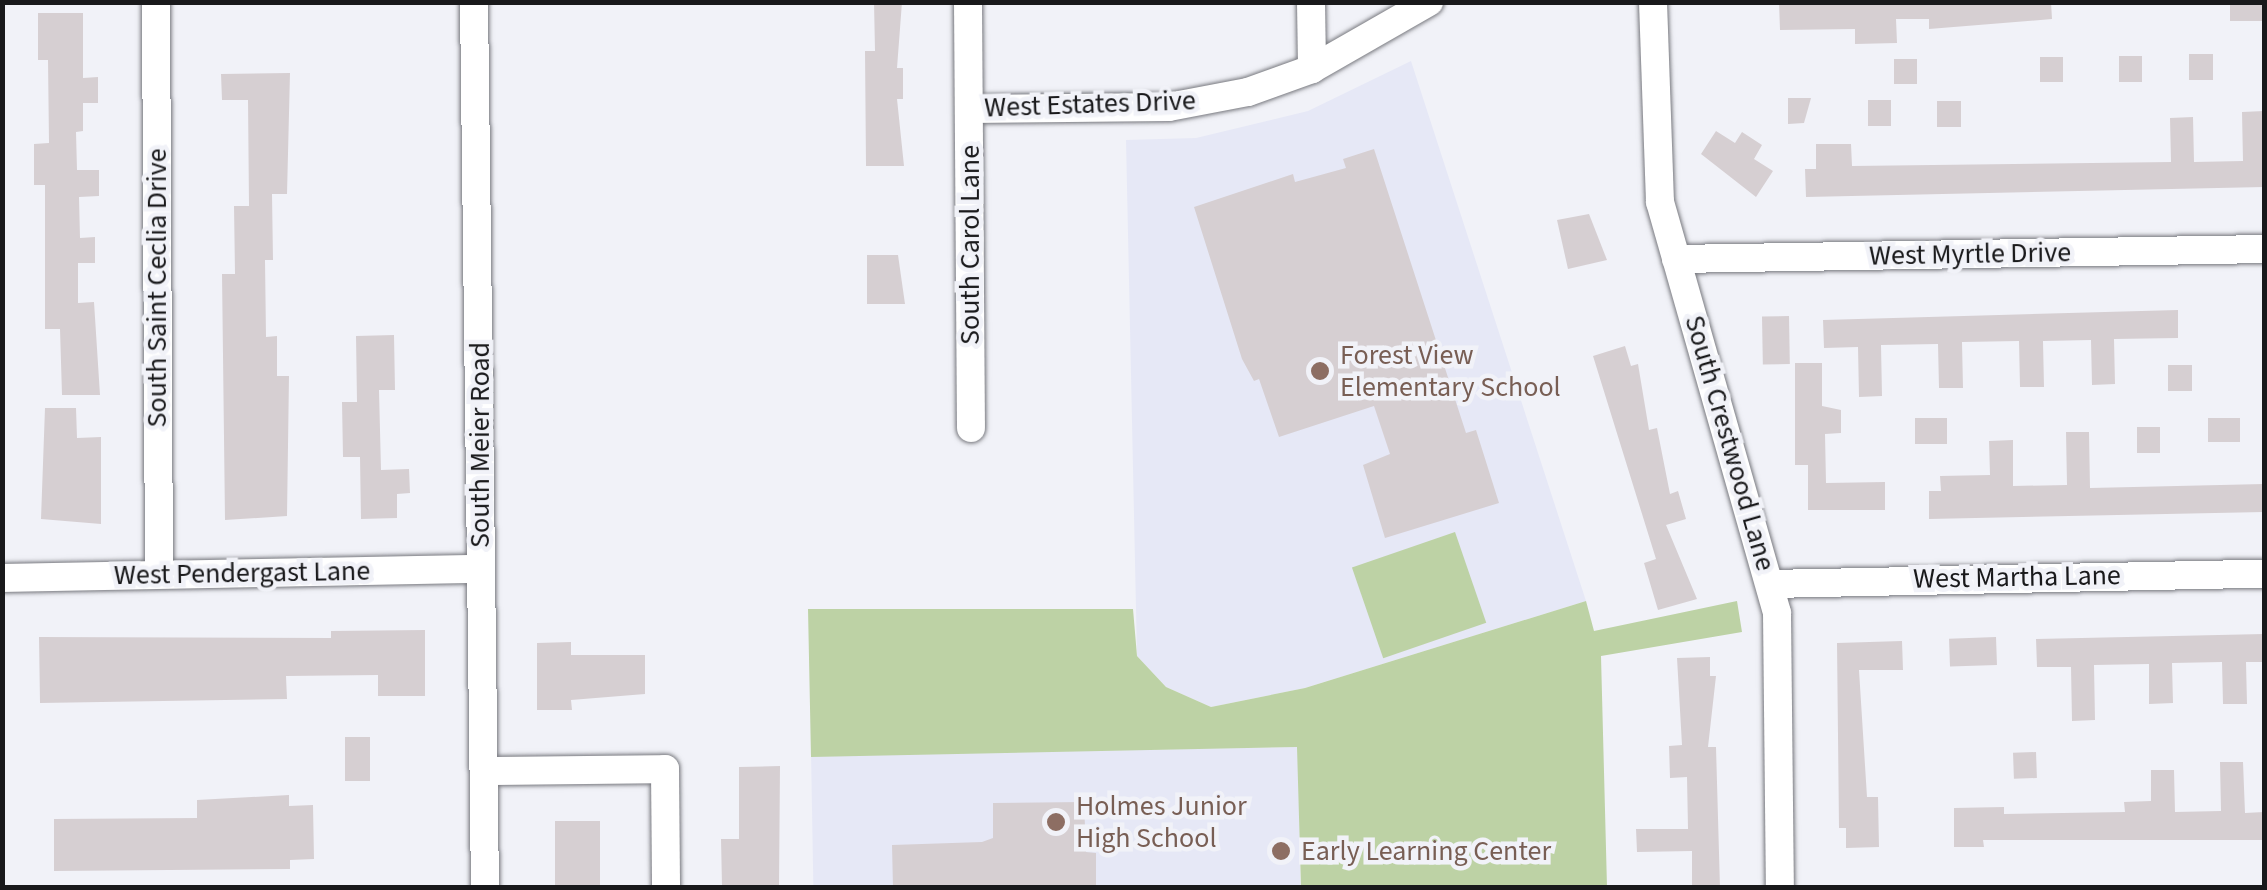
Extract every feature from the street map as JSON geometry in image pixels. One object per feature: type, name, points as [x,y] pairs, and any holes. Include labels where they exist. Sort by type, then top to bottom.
[{"type":"street","name":"South Saint Ceclia Drive","points":[[156,2],[159,574]]},
{"type":"street","name":"South Meier Road","points":[[474,2],[485,888]]},
{"type":"street","name":"South Carol Lane","points":[[968,2],[971,428]]},
{"type":"street","points":[[1311,2],[1312,69]]},
{"type":"street","name":"West Estates Drive","points":[[970,109],[1169,107],[1248,92],[1312,69],[1428,2]]},
{"type":"street","name":"South Crestwood Lane","points":[[1652,2],[1660,202],[1778,613],[1780,888]]},
{"type":"street","name":"West Myrtle Drive","points":[[1676,259],[2264,249]]},
{"type":"street","name":"West Pendergast Lane","points":[[2,578],[481,569]]},
{"type":"street","name":"West Martha Lane","points":[[1770,584],[2264,574]]},
{"type":"street","points":[[485,772],[665,769],[666,888]]},
{"type":"shaded area","name":"Forest View Elementary School","points":[[1411,61],[1586,601],[1305,688],[1211,707],[1166,687],[1137,656],[1126,140],[1196,138],[1308,111]]},
{"type":"shaded area","name":"Holmes Junior High School","points":[[1298,747],[1300,887],[813,888],[811,755]]},
{"type":"green space","points":[[1455,532],[1486,623],[1383,658],[1352,567]]},
{"type":"green space","points":[[1586,601],[1594,631],[1737,601],[1742,632],[1601,656],[1607,887],[1301,887],[1297,747],[811,757],[808,609],[1133,609],[1137,656],[1166,687],[1211,707],[1305,688]]},
{"type":"building","points":[[874,2],[902,2],[897,68],[903,68],[903,99],[897,99],[904,166],[866,166],[865,51],[875,51]]},
{"type":"building","points":[[1779,2],[2051,2],[2052,19],[1929,29],[1929,19],[1896,19],[1897,43],[1855,44],[1855,29],[1780,30]]},
{"type":"building","points":[[2230,2],[2264,2],[2264,21],[2230,21]]},
{"type":"building","points":[[38,13],[83,13],[83,78],[98,77],[98,103],[83,103],[83,131],[76,132],[77,170],[99,170],[99,196],[79,197],[80,238],[95,237],[95,263],[78,263],[78,303],[94,302],[100,395],[62,395],[60,329],[45,329],[45,185],[34,185],[34,144],[49,143],[48,60],[38,60]]},
{"type":"building","points":[[2189,54],[2213,54],[2213,80],[2189,80]]},
{"type":"building","points":[[2119,56],[2142,56],[2142,82],[2119,82]]},
{"type":"building","points":[[2040,57],[2063,57],[2063,82],[2040,82]]},
{"type":"building","points":[[1894,59],[1917,59],[1917,84],[1894,84]]},
{"type":"building","points":[[290,73],[287,194],[272,194],[273,260],[265,260],[266,337],[277,336],[277,376],[289,376],[287,516],[225,520],[222,274],[235,274],[234,206],[249,206],[248,100],[222,100],[221,74]]},
{"type":"building","points":[[1788,98],[1811,98],[1804,123],[1788,124]]},
{"type":"building","points":[[1868,100],[1891,100],[1891,126],[1868,126]]},
{"type":"building","points":[[1937,101],[1961,101],[1961,127],[1937,127]]},
{"type":"building","points":[[2264,111],[2264,187],[1806,197],[1805,169],[1816,169],[1816,144],[1851,144],[1852,166],[2171,162],[2170,118],[2193,117],[2194,162],[2243,161],[2242,112]]},
{"type":"building","points":[[1716,131],[1735,143],[1742,132],[1762,145],[1754,159],[1773,171],[1756,197],[1701,154]]},
{"type":"building","points":[[1374,149],[1466,433],[1476,430],[1499,503],[1385,538],[1363,465],[1390,454],[1374,406],[1279,437],[1259,379],[1254,381],[1242,359],[1194,207],[1293,174],[1295,182],[1346,168],[1343,159]]},
{"type":"building","points":[[1589,214],[1607,260],[1568,269],[1557,220]]},
{"type":"building","points":[[867,255],[898,255],[905,304],[867,304]]},
{"type":"building","points":[[2178,310],[2178,338],[2114,339],[2115,384],[2092,385],[2091,340],[2043,341],[2044,387],[2020,387],[2019,341],[1962,342],[1963,388],[1939,388],[1938,344],[1881,345],[1882,396],[1859,397],[1858,347],[1824,348],[1823,320]]},
{"type":"building","points":[[1762,316],[1789,316],[1790,364],[1763,364]]},
{"type":"building","points":[[394,335],[395,390],[379,390],[381,470],[409,469],[410,493],[397,494],[397,518],[361,519],[360,457],[343,457],[342,402],[357,402],[356,336]]},
{"type":"building","points":[[1625,346],[1631,366],[1638,364],[1649,430],[1657,428],[1670,494],[1678,491],[1686,519],[1666,525],[1697,599],[1658,610],[1644,563],[1656,559],[1593,356]]},
{"type":"building","points":[[1795,363],[1822,363],[1822,406],[1841,410],[1841,433],[1825,434],[1826,483],[1885,482],[1885,510],[1808,510],[1808,465],[1795,465]]},
{"type":"building","points":[[2168,365],[2192,365],[2192,391],[2168,391]]},
{"type":"building","points":[[45,408],[76,408],[77,438],[101,437],[101,524],[41,519]]},
{"type":"building","points":[[1915,418],[1947,418],[1947,444],[1915,444]]},
{"type":"building","points":[[2208,418],[2240,418],[2240,442],[2208,442]]},
{"type":"building","points":[[2137,427],[2160,427],[2160,453],[2137,453]]},
{"type":"building","points":[[2066,432],[2089,432],[2090,488],[2264,484],[2264,512],[1929,519],[1929,491],[1941,491],[1940,476],[1990,475],[1989,441],[2013,440],[2013,486],[2067,485]]},
{"type":"building","points":[[425,630],[425,696],[378,696],[378,675],[286,676],[287,699],[40,703],[39,637],[331,638],[331,631]]},
{"type":"building","points":[[2264,634],[2264,662],[2246,662],[2247,704],[2223,704],[2222,662],[2172,663],[2173,703],[2149,704],[2149,664],[2094,665],[2095,720],[2072,721],[2071,667],[2037,667],[2036,639]]},
{"type":"building","points":[[1996,637],[1997,665],[1950,667],[1949,639]]},
{"type":"building","points":[[1902,641],[1903,670],[1859,670],[1867,797],[1878,797],[1879,847],[1846,848],[1846,828],[1839,828],[1837,643]]},
{"type":"building","points":[[571,642],[571,655],[645,655],[645,694],[571,700],[572,710],[537,710],[537,643]]},
{"type":"building","points":[[1710,657],[1710,676],[1716,676],[1708,747],[1716,747],[1720,888],[1692,888],[1692,851],[1637,852],[1636,829],[1688,829],[1687,777],[1670,778],[1669,746],[1682,745],[1677,658]]},
{"type":"building","points":[[345,737],[370,737],[370,781],[345,781]]},
{"type":"building","points":[[2036,752],[2037,778],[2014,779],[2013,753]]},
{"type":"building","points":[[2220,762],[2243,762],[2245,813],[2264,812],[2264,840],[1983,840],[1984,847],[1954,847],[1954,808],[2004,807],[2004,814],[2125,812],[2124,802],[2151,801],[2151,770],[2174,770],[2175,812],[2221,811]]},
{"type":"building","points":[[780,766],[779,886],[722,886],[721,839],[739,839],[739,767]]},
{"type":"building","points":[[289,795],[289,806],[313,805],[314,859],[290,860],[290,869],[54,871],[54,819],[197,818],[197,800]]},
{"type":"building","points":[[1084,802],[1086,852],[1096,853],[1096,888],[893,888],[892,845],[982,842],[993,838],[993,803]]},
{"type":"building","points":[[555,821],[600,821],[600,888],[555,888]]},
{"type":"place","name":"Forest View Elementary School","points":[[1320,371]]},
{"type":"place","name":"Holmes Junior High School","points":[[1056,822]]},
{"type":"place","name":"Early Learning Center","points":[[1281,851]]}]
